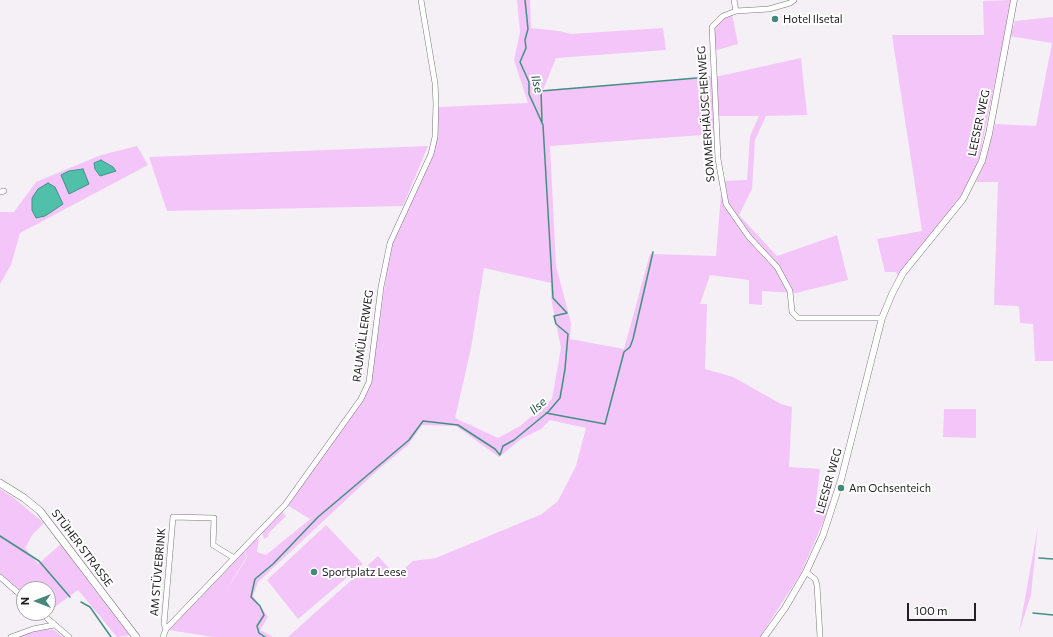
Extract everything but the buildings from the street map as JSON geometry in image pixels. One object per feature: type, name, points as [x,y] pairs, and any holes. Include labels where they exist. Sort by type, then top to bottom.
[{"type":"main road","name":"STÜHER STRASSE","points":[[0,483],[24,498],[40,511],[136,637]]},
{"type":"street","name":"RAUMÜLLERWEG","points":[[163,637],[166,629],[285,505],[361,399],[369,382],[384,263],[390,243],[430,154],[435,138],[436,104],[434,83],[421,0]]},
{"type":"street","points":[[734,0],[736,11]]},
{"type":"street","name":"SOMMERHÄUSCHENWEG","points":[[794,0],[790,3],[769,9],[736,11],[723,16],[712,27],[711,33],[718,159],[722,191],[726,204],[736,221],[777,267],[790,291],[792,312],[798,318],[882,318]]},
{"type":"street","name":"LEESER WEG","points":[[764,637],[785,608],[806,572],[823,535],[836,500],[882,318],[903,273],[955,210],[976,176],[989,134],[1014,0]]},
{"type":"street","name":"AM STÜVEBRINK","points":[[166,629],[164,624],[173,517],[214,518],[213,545],[234,558]]},
{"type":"street","points":[[806,572],[815,579],[817,585],[820,637]]},
{"type":"street","points":[[0,577],[16,591]]},
{"type":"street","points":[[50,621],[69,637]]},
{"type":"street","points":[[11,637],[28,630],[54,625]]},
{"type":"shaded area","points":[[517,0],[530,0],[531,28],[571,34],[663,28],[666,50],[556,58],[543,90],[713,77],[716,134],[550,146],[556,266],[571,323],[570,339],[624,349],[650,254],[716,256],[722,181],[747,180],[750,136],[759,116],[719,116],[715,77],[801,58],[807,115],[766,116],[755,140],[752,189],[739,215],[777,256],[837,235],[848,280],[796,293],[762,291],[762,305],[749,304],[749,280],[710,275],[700,304],[707,304],[705,369],[733,377],[781,404],[792,407],[789,467],[820,469],[816,501],[832,502],[801,573],[760,637],[288,637],[378,556],[396,576],[413,561],[436,558],[542,514],[558,501],[576,466],[586,428],[550,420],[541,429],[521,439],[499,457],[456,426],[422,425],[408,445],[379,469],[258,582],[253,596],[268,617],[260,630],[273,637],[213,637],[169,630],[245,551],[246,558],[225,592],[247,558],[245,549],[259,537],[257,552],[266,555],[357,481],[310,519],[287,505],[363,400],[371,382],[390,249],[436,137],[438,107],[528,103],[514,60],[520,32]],"holes":[[[484,268],[551,283],[551,298],[561,348],[552,399],[520,426],[498,438],[455,418],[471,348]]]},
{"type":"shaded area","points":[[1012,0],[979,159],[967,188],[898,276],[896,272],[885,272],[877,239],[922,231],[892,35],[984,35],[983,1]]},
{"type":"shaded area","points":[[732,14],[738,44],[714,51],[714,27],[723,18]]},
{"type":"shaded area","points":[[1053,17],[1053,361],[1035,361],[1033,324],[1020,323],[1019,306],[994,305],[998,182],[976,182],[985,162],[995,124],[1036,126],[1052,43],[1010,36],[1015,21]]},
{"type":"shaded area","points":[[137,146],[148,165],[20,233],[11,265],[0,284],[0,212],[14,212],[36,182],[101,155]]},
{"type":"shaded area","points":[[428,146],[403,206],[167,211],[149,157]]},
{"type":"shaded area","points":[[101,160],[113,167],[116,171],[100,176],[95,169],[94,163]]},
{"type":"shaded area","points":[[83,169],[89,184],[69,194],[61,175],[69,171]]},
{"type":"shaded area","points":[[48,183],[55,187],[63,204],[45,216],[36,218],[32,210],[32,198],[38,189]]},
{"type":"shaded area","points":[[944,409],[976,409],[976,438],[943,437]]},
{"type":"shaded area","points":[[0,489],[14,498],[44,523],[33,534],[25,548],[38,564],[61,544],[94,589],[132,635],[117,637],[78,590],[56,606],[56,581],[16,581],[16,587],[0,574]]},
{"type":"shaded area","points":[[282,512],[286,516],[268,534],[269,536],[264,539],[262,533]]},
{"type":"shaded area","name":"Sportplatz Leese","points":[[326,525],[363,564],[298,619],[267,580]]},
{"type":"shaded area","points":[[1038,526],[1031,595],[1019,632]]},
{"type":"shaded area","points":[[39,630],[54,630],[63,637],[16,637]]},
{"type":"waterway","name":"Ilse","points":[[265,637],[259,633],[257,626],[264,615],[260,606],[251,597],[255,579],[273,564],[318,517],[409,440],[423,421],[458,425],[495,449],[500,455],[503,446],[514,440],[548,412],[560,398],[565,369],[568,334],[556,324],[554,316],[567,313],[553,298],[543,125],[529,94],[529,82],[520,62],[526,48],[525,40],[528,29],[525,0]]},
{"type":"waterway","points":[[542,123],[541,91],[709,77]]},
{"type":"waterway","points":[[546,413],[605,424],[624,352],[630,347],[633,339],[653,252]]},
{"type":"waterway","points":[[0,536],[39,561],[70,597]]},
{"type":"waterway","points":[[1039,558],[1053,559]]},
{"type":"waterway","points":[[81,602],[90,607],[111,637]]},
{"type":"waterway","points":[[1033,613],[1053,615]]},
{"type":"place","name":"Hotel Ilsetal","points":[[775,19]]},
{"type":"place","name":"Am Ochsenteich","points":[[841,488]]},
{"type":"place","name":"Sportplatz Leese","points":[[314,572]]}]
